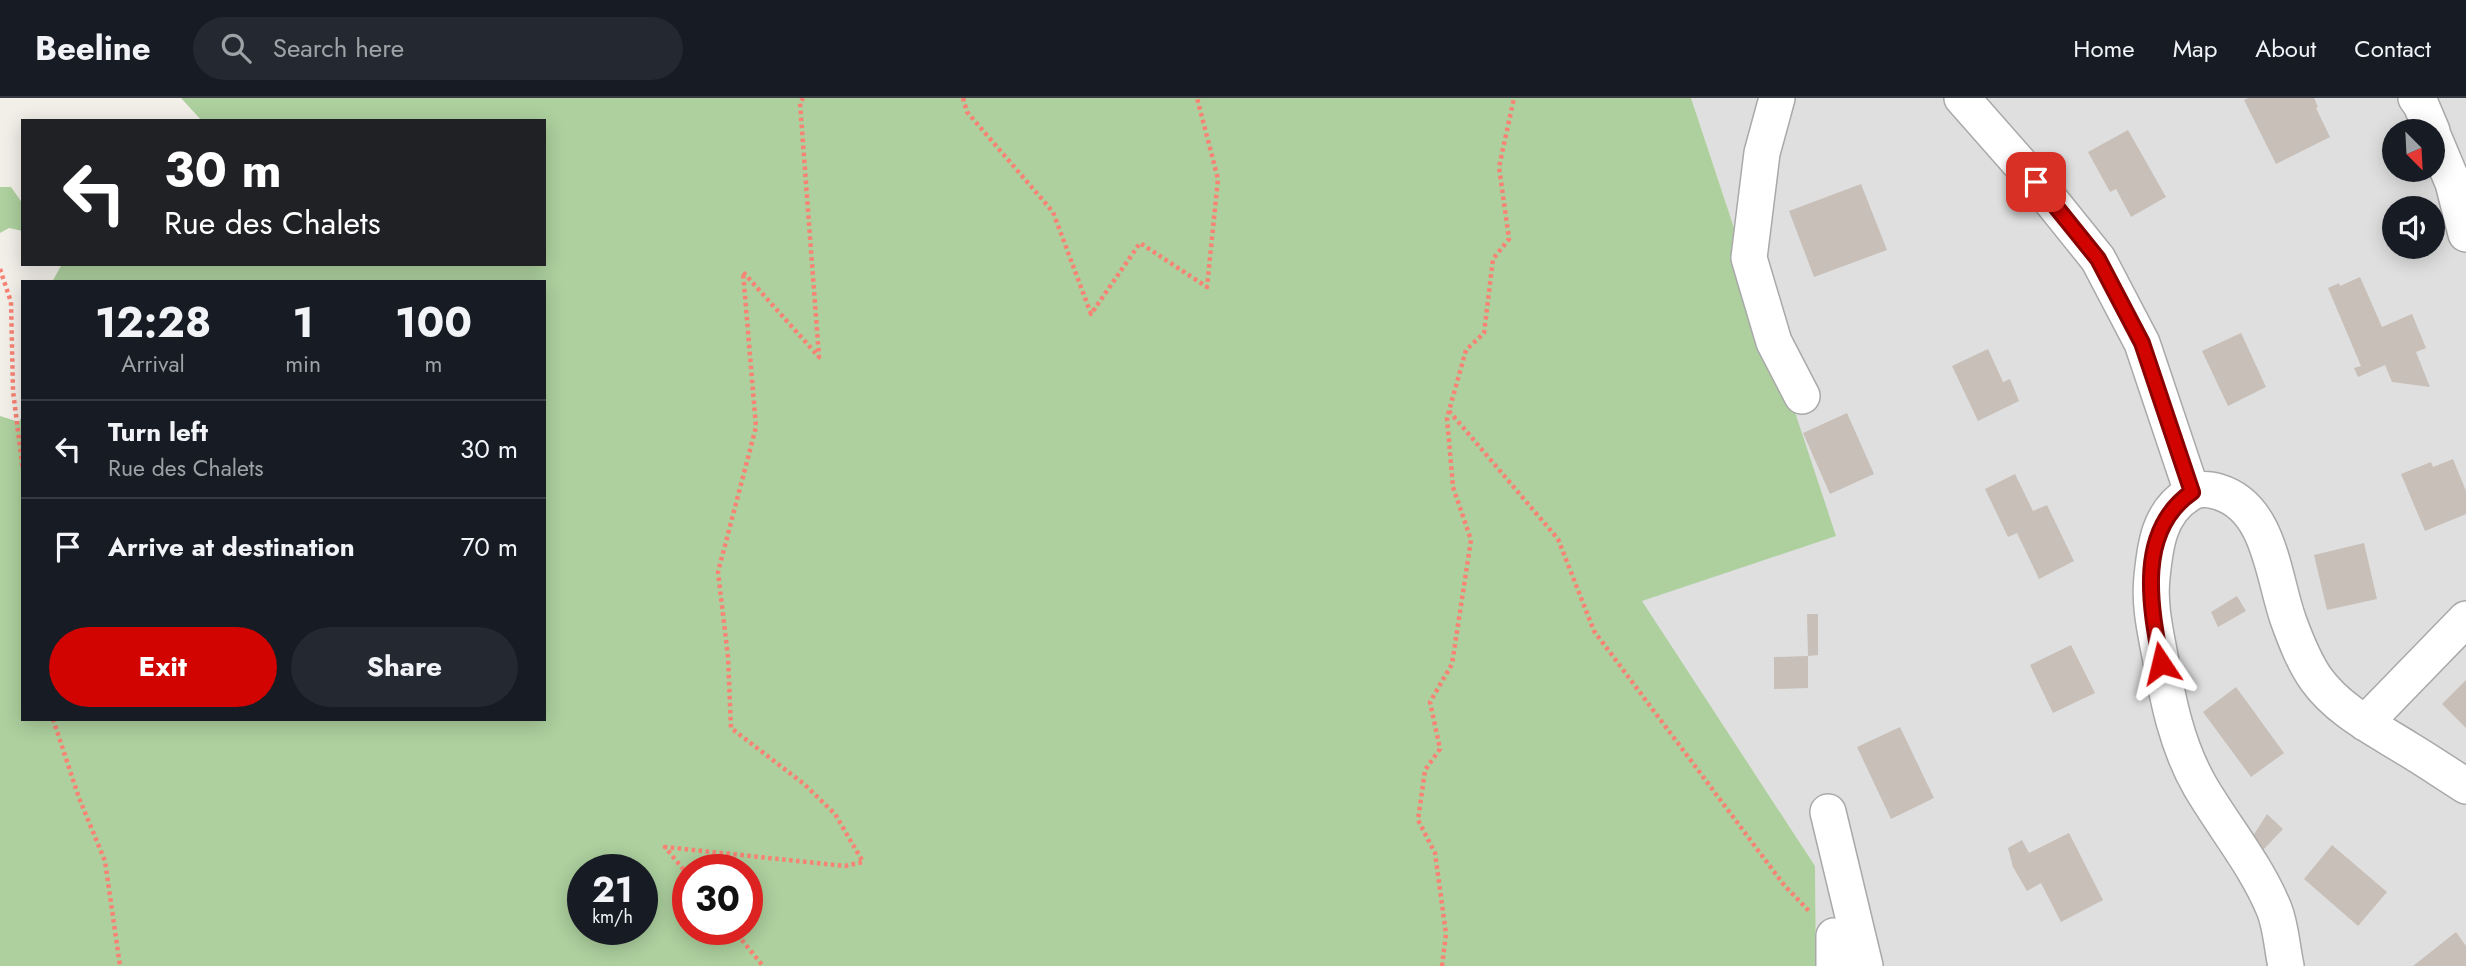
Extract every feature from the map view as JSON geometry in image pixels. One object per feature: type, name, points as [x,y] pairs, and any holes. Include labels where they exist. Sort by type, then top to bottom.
[{"type":"street","points":[[1777,98],[1762,152],[1749,258],[1774,342],[1802,396]]},
{"type":"street","points":[[1962,98],[2036,182],[2098,259],[2142,343],[2192,492]]},
{"type":"street","points":[[2416,98],[2427,119]]},
{"type":"street","points":[[2445,164],[2453,183],[2466,234]]},
{"type":"street","points":[[2286,966],[2275,910],[2243,853],[2199,785],[2183,751],[2170,710],[2152,615],[2151,582],[2155,546],[2162,523],[2176,502],[2192,492],[2209,489],[2226,494],[2245,508],[2260,528],[2289,621],[2304,658],[2316,678],[2333,699],[2365,723],[2466,786]]},
{"type":"street","points":[[2365,723],[2466,619]]},
{"type":"street","points":[[1828,812],[1862,966]]},
{"type":"street","points":[[1834,951],[1849,943],[1862,966]]},
{"type":"path","points":[[763,857],[845,866],[863,862],[835,814],[804,784],[731,728],[728,657],[718,572],[756,427],[743,272],[819,357],[800,103],[803,98]]},
{"type":"path","points":[[963,98],[967,112],[1053,212],[1091,314],[1140,243],[1207,287],[1218,178],[1197,98]]},
{"type":"path","points":[[1443,966],[1446,934],[1435,853],[1418,820],[1425,770],[1440,749],[1430,702],[1452,664],[1471,540],[1453,487],[1447,418],[1466,350],[1484,333],[1493,259],[1509,239],[1499,167],[1514,98]]},
{"type":"path","points":[[0,269],[11,302],[13,391],[21,455]]},
{"type":"path","points":[[1449,411],[1558,539],[1594,631],[1834,951]]},
{"type":"path","points":[[54,721],[79,798],[105,862],[120,966]]},
{"type":"path","points":[[672,856],[665,847],[731,854]]},
{"type":"path","points":[[746,945],[763,966]]},
{"type":"shaded area","points":[[1691,98],[2466,98],[2466,966],[1816,966],[1815,866],[1641,600],[1835,536]]},
{"type":"green space","points":[[181,98],[1691,98],[1836,536],[1642,601],[1815,866],[1816,966],[0,966],[0,416],[19,422],[21,418],[21,721],[546,721],[546,280],[53,280],[61,266],[546,266],[546,119],[200,119]]},
{"type":"green space","points":[[0,187],[11,187],[21,201],[21,231],[9,228],[0,233]]},
{"type":"building","points":[[2314,98],[2330,137],[2276,164],[2244,100]]},
{"type":"building","points":[[2128,130],[2166,197],[2131,217],[2116,189],[2110,192],[2088,152]]},
{"type":"building","points":[[1861,184],[1887,250],[1814,277],[1789,211]]},
{"type":"building","points":[[2360,277],[2382,327],[2412,314],[2426,348],[2416,352],[2430,387],[2392,382],[2385,365],[2358,377],[2354,368],[2361,366],[2328,288]]},
{"type":"building","points":[[2241,333],[2266,387],[2228,406],[2202,351]]},
{"type":"building","points":[[1988,349],[2003,382],[2010,379],[2019,401],[1978,421],[1952,366]]},
{"type":"building","points":[[1847,413],[1874,474],[1830,494],[1803,433]]},
{"type":"building","points":[[2453,459],[2466,491],[2466,514],[2425,531],[2401,474],[2431,462],[2433,467]]},
{"type":"building","points":[[2015,474],[2033,511],[2047,505],[2074,561],[2039,579],[2017,533],[2008,537],[1985,489]]},
{"type":"building","points":[[2364,543],[2377,599],[2327,610],[2314,555]]},
{"type":"building","points":[[2237,596],[2246,611],[2218,627],[2211,612]]},
{"type":"building","points":[[1807,614],[1818,614],[1818,655],[1808,656]]},
{"type":"building","points":[[2071,645],[2095,693],[2053,713],[2030,665]]},
{"type":"building","points":[[1808,656],[1808,688],[1774,689],[1774,657]]},
{"type":"building","points":[[2466,680],[2466,728],[2442,704]]},
{"type":"building","points":[[2236,687],[2284,753],[2251,777],[2203,712]]},
{"type":"building","points":[[1900,727],[1934,798],[1891,819],[1857,747]]},
{"type":"building","points":[[2267,814],[2283,829],[2263,850],[2253,836]]},
{"type":"building","points":[[2069,833],[2103,900],[2061,922],[2041,883],[2027,891],[2013,867],[2008,848],[2022,840],[2029,853]]},
{"type":"building","points":[[2332,845],[2387,892],[2358,926],[2304,879]]},
{"type":"building","points":[[2456,932],[2466,946],[2466,966],[2413,966]]},
{"type":"route","points":[[2036,182],[2098,259],[2142,343],[2192,492],[2176,502],[2162,523],[2155,546],[2151,582],[2152,615],[2161,663]]}]
